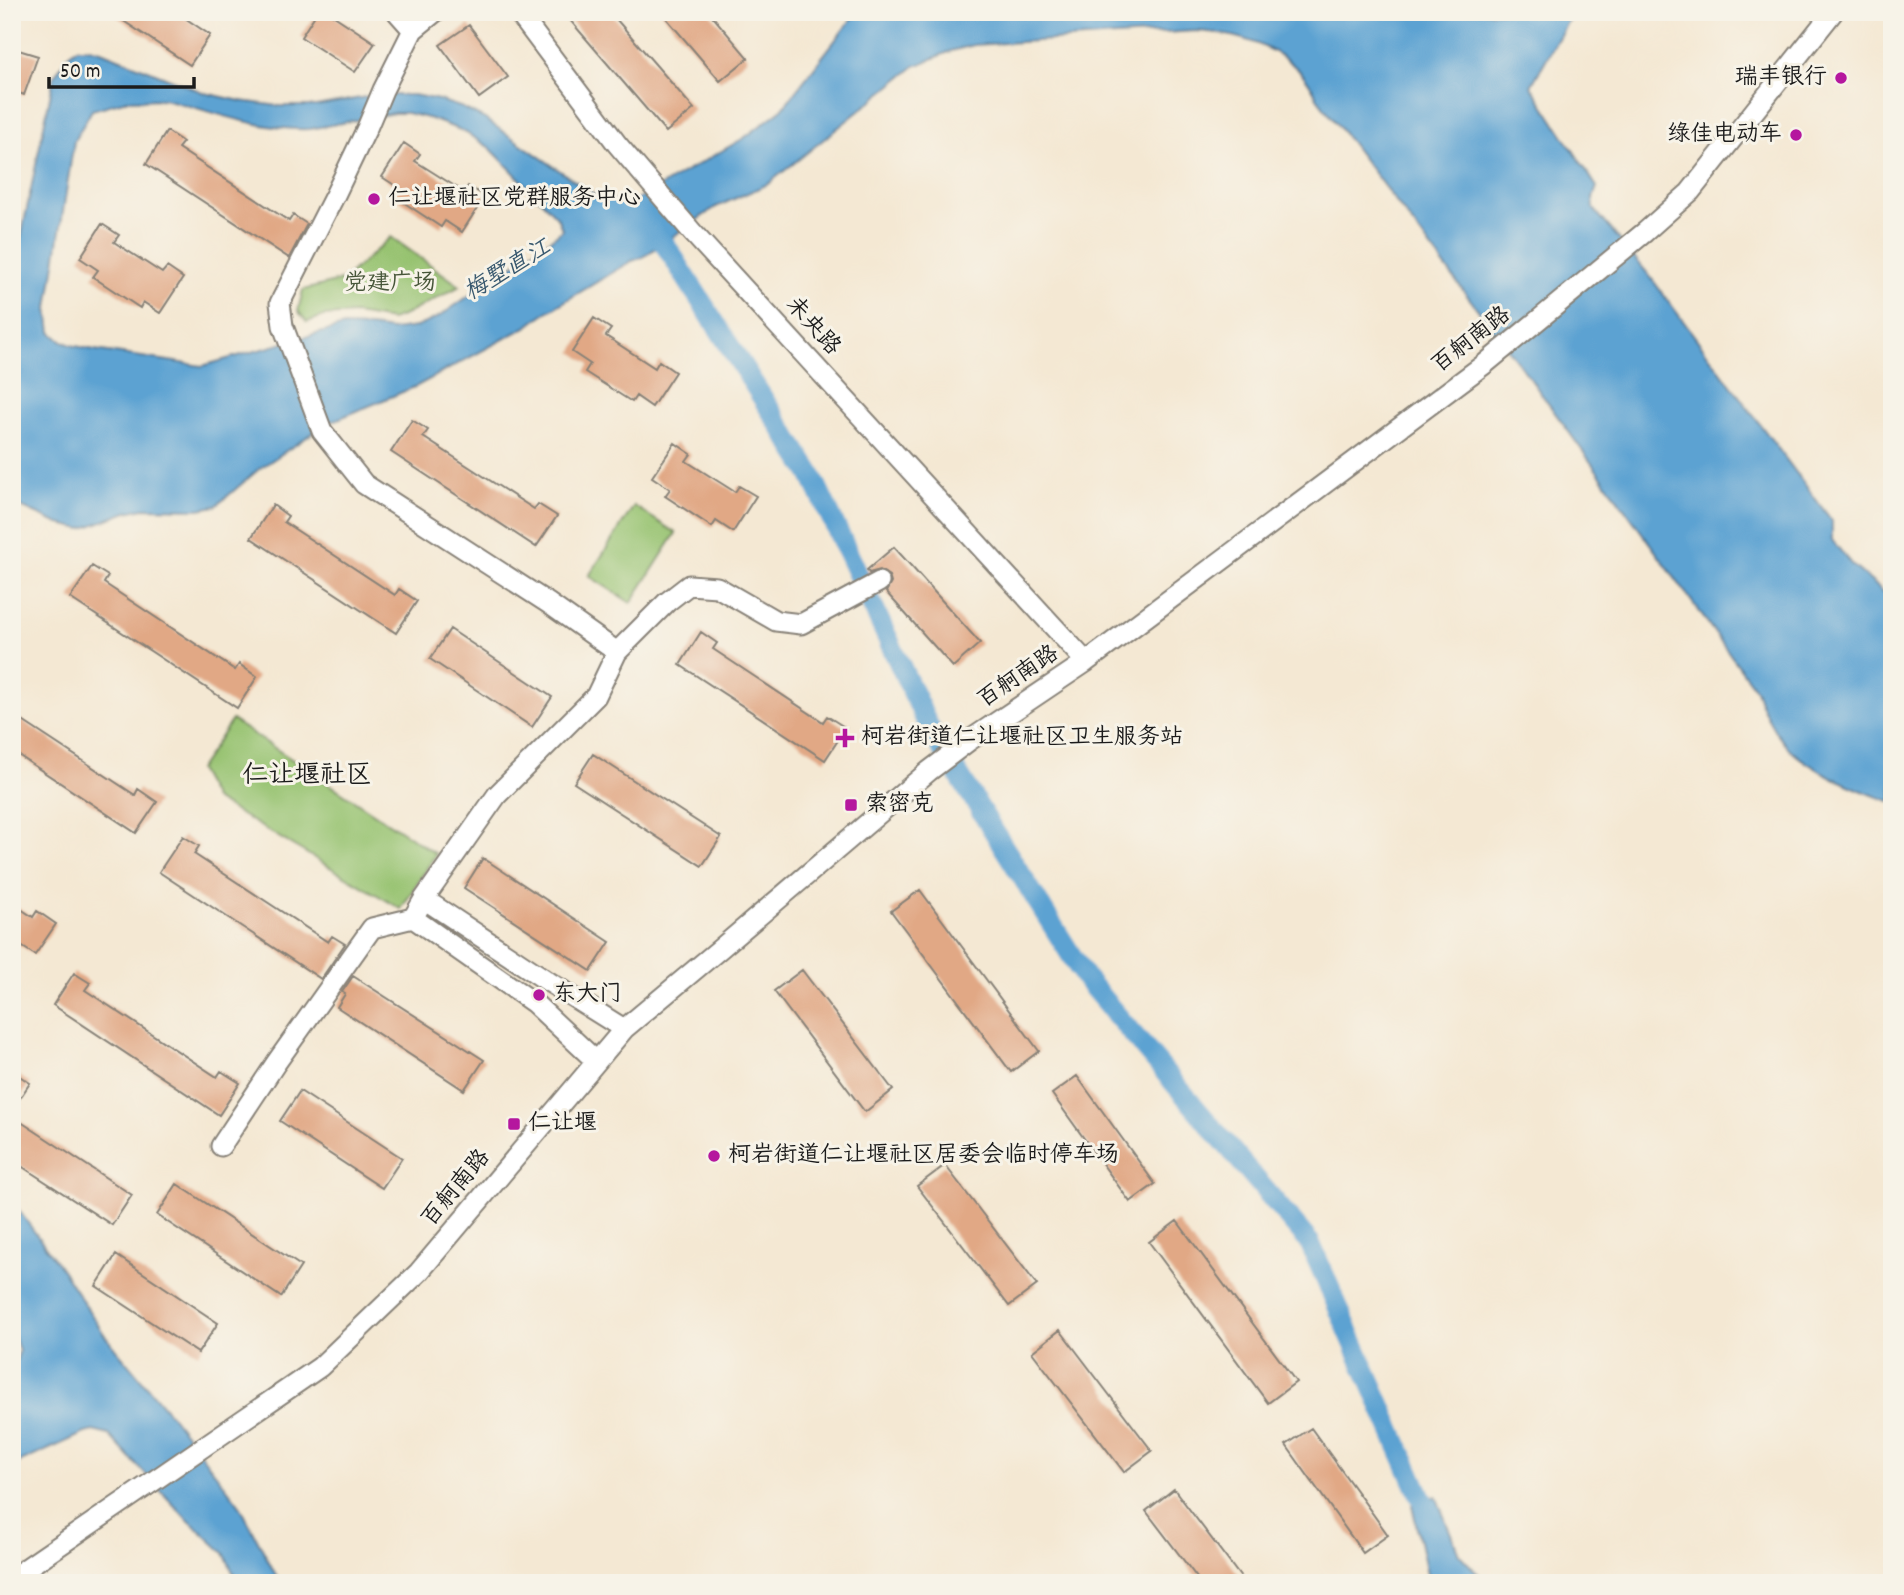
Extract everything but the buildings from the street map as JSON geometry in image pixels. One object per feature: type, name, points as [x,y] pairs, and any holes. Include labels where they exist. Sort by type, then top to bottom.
[{"type":"street","points":[[397,12],[413,30]]},
{"type":"street","points":[[435,12],[413,30],[383,90],[335,195],[280,303],[283,326],[322,431],[364,484],[548,603],[617,652]]},
{"type":"street","name":"未央路","points":[[518,12],[617,144],[693,233],[1086,662]]},
{"type":"street","name":"百舸南路","points":[[12,1578],[320,1367],[419,1272],[624,1029],[929,771],[1086,662],[1486,363],[1645,232],[1690,192],[1833,12]]},
{"type":"street","points":[[221,1146],[372,928],[413,918],[497,795],[596,696],[617,652],[667,602],[689,585],[718,587],[776,621],[801,624],[879,582]]},
{"type":"street","points":[[424,899],[624,1029]]},
{"type":"street","points":[[413,918],[534,1003],[596,1061]]},
{"type":"green space","name":"党建广场","points":[[391,237],[460,286],[391,320],[355,314],[324,316],[307,322],[298,311],[303,290],[343,280]]},
{"type":"green space","points":[[634,506],[676,533],[631,603],[589,576]]},
{"type":"green space","points":[[232,720],[436,854],[401,909],[214,799],[198,770]]},
{"type":"water","name":"梅墅直江","points":[[857,12],[1573,12],[1531,86],[1597,187],[1593,198],[1594,209],[1649,275],[1832,521],[1832,540],[1852,565],[1892,599],[1892,802],[1819,770],[1783,742],[1767,718],[1756,690],[1529,377],[1297,68],[1267,48],[1214,33],[1196,31],[974,45],[951,51],[915,66],[768,184],[716,207],[643,257],[542,315],[528,326],[417,386],[328,423],[259,469],[216,506],[199,509],[144,508],[82,529],[59,524],[12,503],[12,281],[54,77],[67,56],[77,48],[101,51],[205,93],[241,101],[279,106],[316,106],[377,95],[414,95],[439,100],[485,119],[595,195],[631,203],[744,138],[782,109]],"holes":[[[164,99],[255,124],[292,129],[310,129],[394,113],[431,119],[463,131],[490,148],[557,217],[562,229],[440,316],[416,327],[392,330],[344,326],[202,366],[71,345],[51,332],[48,308],[74,141],[92,110],[127,100]]]},
{"type":"water","points":[[12,1201],[63,1271],[106,1337],[239,1504],[280,1583],[238,1583],[224,1553],[184,1516],[109,1435],[93,1431],[85,1433],[12,1466],[12,1362],[17,1359],[19,1351],[12,1330]]},
{"type":"water","points":[[1436,1496],[1459,1554],[1487,1583],[1429,1583],[1412,1505]]},
{"type":"waterway","points":[[650,221],[811,474],[930,729],[1086,979],[1310,1243],[1434,1527]]},
{"type":"place","name":"瑞丰银行","points":[[1841,78]]},
{"type":"place","name":"绿佳电动车","points":[[1796,135]]},
{"type":"place","name":"仁让堰社区党群服务中心","points":[[374,199]]},
{"type":"place","name":"柯岩街道仁让堰社区卫生服务站","points":[[845,738]]},
{"type":"place","name":"索密克","points":[[851,805]]},
{"type":"place","name":"东大门","points":[[539,995]]},
{"type":"place","name":"仁让堰","points":[[514,1124]]},
{"type":"place","name":"柯岩街道仁让堰社区居委会临时停车场","points":[[714,1156]]},
{"type":"district","name":"仁让堰社区","points":[[307,776]]}]
